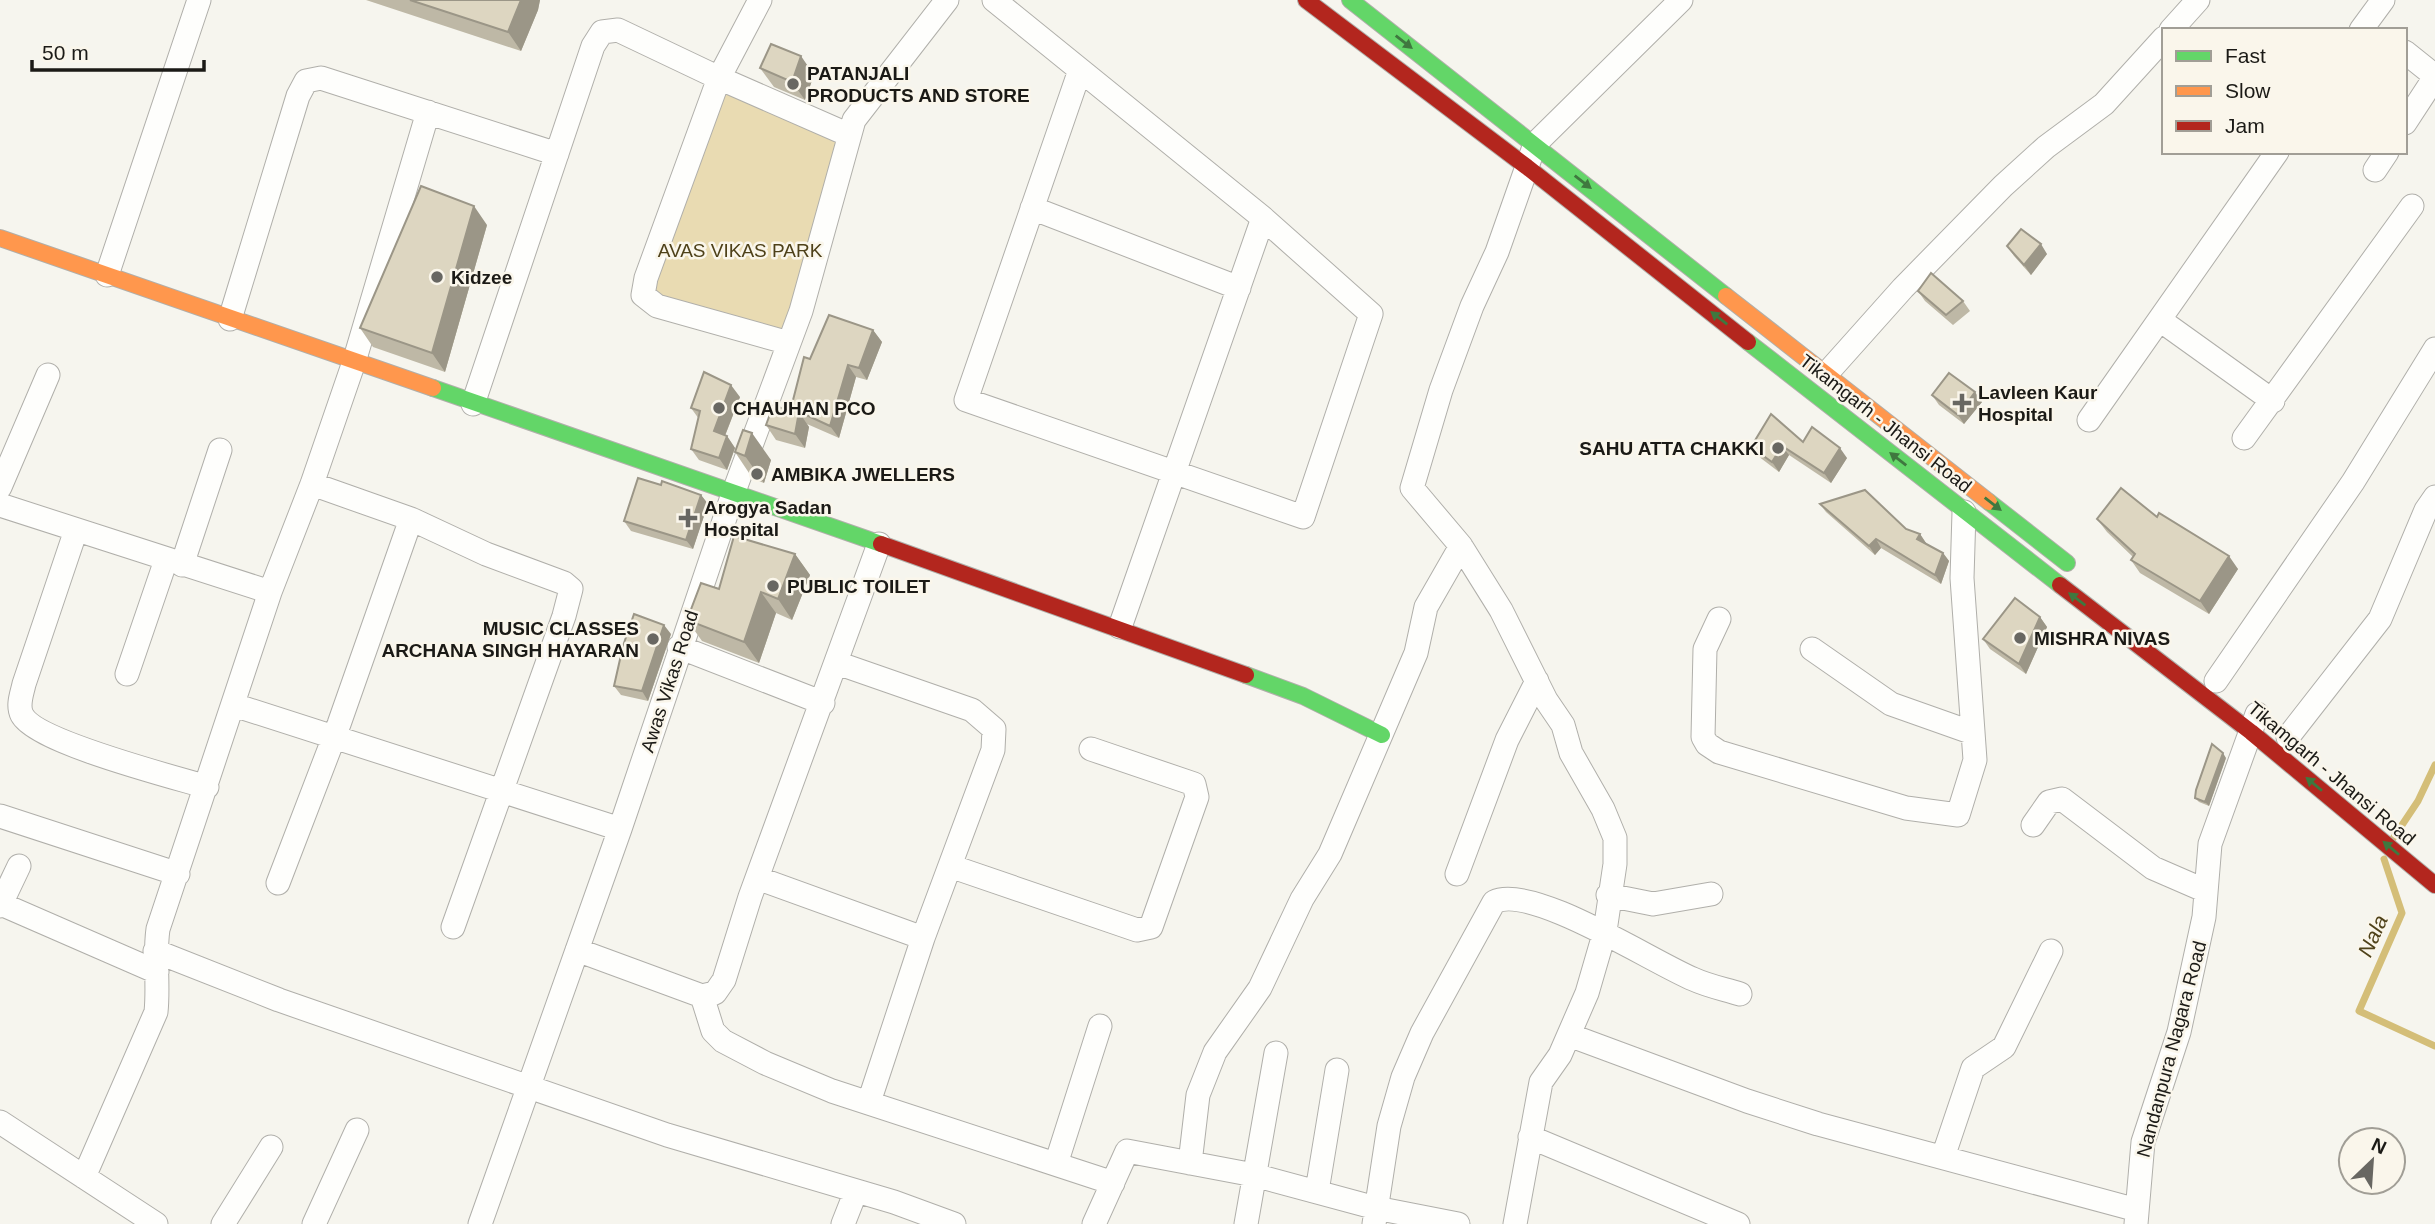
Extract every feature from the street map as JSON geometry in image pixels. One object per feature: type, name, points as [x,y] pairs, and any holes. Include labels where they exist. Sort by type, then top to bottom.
[{"type":"street","points":[[107,275],[199,0]]},
{"type":"street","points":[[760,0],[719,78],[646,278],[643,295],[657,306],[789,343]]},
{"type":"street","name":"Awas Vikas Road","points":[[480,1224],[527,1085],[620,829],[679,647],[789,343],[854,120],[947,0]]},
{"type":"street","points":[[994,0],[1263,218],[1371,314],[1303,517],[966,400],[1080,70]]},
{"type":"street","name":"Tikamgarh - Jhansi Road","points":[[1306,0],[1527,167],[2000,540],[2269,727],[2371,822],[2415,869],[2435,885]]},
{"type":"street","points":[[1350,0],[1828,372],[2078,572]]},
{"type":"street","points":[[1515,1224],[1541,1082],[1560,1055],[1587,993],[1605,932],[1608,895],[1615,864],[1615,838],[1603,809],[1571,753],[1563,725],[1501,610],[1461,546],[1412,488],[1441,390],[1472,306],[1497,252],[1535,144],[1681,0]]},
{"type":"street","points":[[2173,28],[2198,0]]},
{"type":"street","points":[[2369,27],[2384,0]]},
{"type":"street","points":[[473,404],[593,46],[602,32],[618,30],[849,135]]},
{"type":"street","points":[[1828,372],[1903,288],[2003,186],[2046,147],[2104,104],[2162,40]]},
{"type":"street","points":[[2407,54],[2435,77],[2407,120]]},
{"type":"street","points":[[230,319],[298,96],[306,81],[321,78],[557,154]]},
{"type":"street","points":[[84,1177],[156,1012],[159,929],[270,592],[312,484],[354,362],[428,113]]},
{"type":"street","points":[[2090,420],[2276,154]]},
{"type":"street","points":[[2244,438],[2412,206]]},
{"type":"street","points":[[1032,208],[1239,288]]},
{"type":"street","points":[[1121,627],[1263,218]]},
{"type":"street","points":[[0,238],[1121,627],[1303,696],[1382,735]]},
{"type":"street","points":[[2160,320],[2273,401]]},
{"type":"street","points":[[2216,681],[2353,482],[2435,349]]},
{"type":"street","points":[[0,487],[48,375]]},
{"type":"street","points":[[127,674],[220,450]]},
{"type":"street","points":[[312,484],[411,519],[486,554],[564,583],[571,589],[565,616],[453,927]]},
{"type":"street","name":"Nandanpura Nagara Road","points":[[2136,1217],[2143,1142],[2179,1032],[2204,917],[2210,844],[2269,727],[2380,619],[2426,510],[2435,497]]},
{"type":"street","points":[[0,505],[270,592]]},
{"type":"street","points":[[1719,619],[1705,649],[1703,721],[1707,744],[1719,751],[1906,807],[1958,815],[1975,760],[1962,578],[1964,512]]},
{"type":"street","points":[[278,883],[334,738],[411,519]]},
{"type":"street","points":[[2000,540],[2015,521]]},
{"type":"street","points":[[76,530],[24,684],[19,704],[22,716],[32,727],[52,736],[114,759],[207,787]]},
{"type":"street","points":[[577,950],[702,996],[715,993],[724,980],[757,878],[879,544]]},
{"type":"street","points":[[1190,1163],[1198,1095],[1215,1052],[1260,988],[1302,899],[1330,854],[1416,653],[1426,607],[1461,546]]},
{"type":"street","points":[[679,647],[823,703]]},
{"type":"street","points":[[1812,649],[1891,704],[1973,733]]},
{"type":"street","points":[[837,663],[972,710],[994,729],[993,750],[923,938],[869,1102]]},
{"type":"street","points":[[1457,874],[1507,740],[1537,681]]},
{"type":"street","points":[[234,705],[620,829]]},
{"type":"street","points":[[950,866],[1137,930],[1151,928],[1196,797],[1194,784],[1091,749]]},
{"type":"street","points":[[2336,781],[2371,822],[2435,863]]},
{"type":"street","points":[[2034,825],[2053,799],[2062,799],[2153,868],[2206,891]]},
{"type":"street","points":[[0,816],[178,874]]},
{"type":"street","points":[[19,866],[0,905],[156,962],[279,1000],[667,1135],[856,1191],[954,1224]]},
{"type":"street","points":[[757,878],[923,938]]},
{"type":"street","points":[[1608,895],[1654,904],[1711,894]]},
{"type":"street","points":[[1375,1216],[1389,1126],[1403,1077],[1422,1033],[1494,902],[1502,898],[1520,900],[1605,932],[1675,971],[1740,994]]},
{"type":"street","points":[[1943,1157],[1973,1069],[2004,1047],[2051,951]]},
{"type":"street","points":[[702,996],[713,1031],[723,1041],[798,1077],[1113,1183]]},
{"type":"street","points":[[1056,1164],[1100,1026]]},
{"type":"street","points":[[1569,1035],[1746,1101],[1943,1157],[2136,1217]]},
{"type":"street","points":[[1246,1224],[1276,1053]]},
{"type":"street","points":[[1317,1191],[1337,1070]]},
{"type":"street","points":[[0,1122],[156,1224]]},
{"type":"street","points":[[314,1224],[357,1130]]},
{"type":"street","points":[[1530,1137],[1738,1224]]},
{"type":"street","points":[[223,1224],[271,1147]]},
{"type":"street","points":[[1094,1224],[1127,1151],[1254,1175],[1317,1191],[1375,1216],[1458,1224]]},
{"type":"street","points":[[843,1224],[856,1191]]},
{"type":"green space","name":"AVAS VIKAS PARK","points":[[722,87],[842,137],[789,333],[649,300]]},
{"type":"building","points":[[410,0],[521,0],[508,32]]},
{"type":"building","points":[[771,44],[801,56],[792,82],[760,68]]},
{"type":"building","name":"Kidzee","points":[[421,186],[474,206],[432,353],[360,328]]},
{"type":"building","points":[[2021,229],[2041,244],[2024,265],[2007,246]]},
{"type":"building","points":[[1931,273],[1963,301],[1946,315],[1918,291]]},
{"type":"building","points":[[829,315],[873,330],[859,368],[848,365],[830,426],[791,408],[804,357],[810,359]]},
{"type":"building","points":[[704,372],[731,385],[714,431],[727,436],[719,458],[691,449],[700,411],[691,408]]},
{"type":"building","points":[[1949,373],[1975,392],[1958,415],[1932,395]]},
{"type":"building","points":[[773,406],[799,412],[795,434],[766,425]]},
{"type":"building","points":[[1771,414],[1803,442],[1812,427],[1840,448],[1824,473],[1782,446],[1772,462],[1751,447]]},
{"type":"building","points":[[743,430],[752,433],[745,456],[735,452]]},
{"type":"building","points":[[638,478],[661,485],[662,481],[701,495],[686,540],[624,521]]},
{"type":"building","points":[[2121,488],[2157,517],[2159,513],[2229,556],[2200,601],[2131,560],[2135,554],[2097,519]]},
{"type":"building","points":[[1865,490],[1906,529],[1920,534],[1917,539],[1943,553],[1935,575],[1876,539],[1869,546],[1820,504]]},
{"type":"building","points":[[734,536],[795,554],[778,599],[761,592],[744,642],[687,620],[701,583],[719,589]]},
{"type":"building","name":"MISHRA NIVAS","points":[[2015,598],[2040,617],[2019,664],[1983,639]]},
{"type":"building","points":[[634,614],[664,625],[642,691],[614,686]]},
{"type":"building","points":[[2212,744],[2223,753],[2205,802],[2195,798]]},
{"type":"waterway","name":"Nala","points":[[2392,840],[2418,801],[2435,765]]},
{"type":"waterway","name":"Nala","points":[[2384,859],[2402,913],[2359,1011],[2435,1046]]},
{"type":"traffic: fast","points":[[1350,0],[1726,296]]},
{"type":"traffic: fast","points":[[1748,342],[2060,585]]},
{"type":"traffic: fast","points":[[433,388],[881,544]]},
{"type":"traffic: fast","points":[[1989,502],[2067,563]]},
{"type":"traffic: fast","points":[[1246,675],[1303,696],[1382,735]]},
{"type":"traffic: slow","points":[[0,238],[433,388]]},
{"type":"traffic: slow","points":[[1726,296],[1989,502]]},
{"type":"traffic: jam","points":[[1306,0],[1527,167],[1748,342]]},
{"type":"traffic: jam","points":[[881,544],[1246,675]]},
{"type":"traffic: jam","points":[[2060,585],[2251,732],[2435,885]]},
{"type":"place","name":"PATANJALI PRODUCTS AND STORE","points":[[793,84]]},
{"type":"place","name":"Kidzee","points":[[437,277]]},
{"type":"place","name":"Lavleen Kaur Hospital","points":[[1962,403]]},
{"type":"place","name":"CHAUHAN PCO","points":[[719,408]]},
{"type":"place","name":"SAHU ATTA CHAKKI","points":[[1778,448]]},
{"type":"place","name":"AMBIKA JWELLERS","points":[[757,474]]},
{"type":"place","name":"Arogya Sadan Hospital","points":[[688,518]]},
{"type":"place","name":"PUBLIC TOILET","points":[[773,586]]},
{"type":"place","name":"MISHRA NIVAS","points":[[2020,638]]},
{"type":"place","name":"MUSIC CLASSES ARCHANA SINGH HAYARAN","points":[[653,639]]}]
